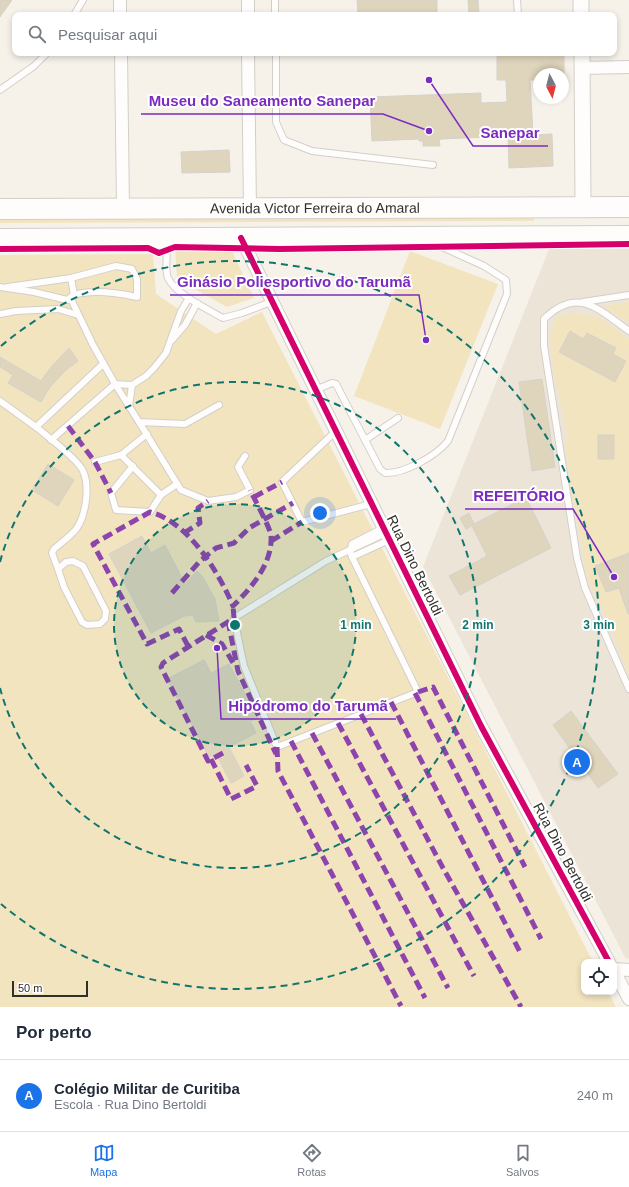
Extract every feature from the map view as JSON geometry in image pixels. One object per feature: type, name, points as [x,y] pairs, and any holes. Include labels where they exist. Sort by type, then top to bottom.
[{"type":"highway","name":"Avenida Victor Ferreira do Amaral","points":[[0,208],[629,207]]},
{"type":"highway","name":"Avenida Victor Ferreira do Amaral","points":[[0,239],[629,236]]},
{"type":"street","points":[[120,0],[120,12]]},
{"type":"street","points":[[248,0],[248,12]]},
{"type":"street","points":[[581,0],[581,12]]},
{"type":"street","points":[[121,56],[123,208]]},
{"type":"street","points":[[248,56],[250,208]]},
{"type":"street","points":[[582,207],[582,60],[629,67]]},
{"type":"street","name":"Rua Dino Bertoldi","points":[[241,238],[481,726],[607,959]]},
{"type":"street","points":[[617,970],[629,970]]},
{"type":"street","points":[[617,976],[629,999]]},
{"type":"lane","points":[[76,12],[83,0]]},
{"type":"lane","points":[[275,0],[276,12]]},
{"type":"lane","points":[[517,0],[518,12]]},
{"type":"lane","points":[[0,90],[34,66],[44,56]]},
{"type":"lane","points":[[276,56],[276,122],[284,140],[312,151],[433,165]]},
{"type":"lane","points":[[315,390],[332,383],[336,384],[380,470],[385,473],[401,471],[436,453],[444,446],[451,435],[507,294],[506,280],[484,266],[440,246],[429,237]]},
{"type":"lane","points":[[169,238],[168,278],[174,287],[197,303],[223,318],[272,302]]},
{"type":"lane","points":[[0,287],[70,278],[116,266],[132,269],[137,279],[137,297],[125,294],[89,292],[61,300],[34,292],[8,287]]},
{"type":"lane","points":[[70,278],[72,297],[78,315],[103,364],[181,490],[208,501],[236,497],[250,490],[238,467],[245,456]]},
{"type":"lane","points":[[629,295],[571,303],[555,309],[544,319],[544,346],[577,558],[585,588],[629,689]]},
{"type":"lane","points":[[51,440],[115,384],[132,385],[146,376],[154,368],[166,353],[172,340],[181,311],[189,298]]},
{"type":"lane","points":[[583,302],[603,313],[629,331]]},
{"type":"lane","points":[[172,340],[185,325],[197,303]]},
{"type":"lane","points":[[0,314],[16,311],[58,309],[78,315]]},
{"type":"lane","points":[[36,427],[103,364]]},
{"type":"lane","points":[[129,406],[132,385]]},
{"type":"lane","points":[[0,401],[36,427],[83,470],[86,486],[84,509],[77,528],[54,549],[52,553],[64,587],[82,622],[87,626],[100,624],[105,619],[106,610],[83,566],[73,561],[66,562],[58,569]]},
{"type":"lane","points":[[139,422],[184,424],[219,405]]},
{"type":"lane","points":[[365,440],[398,418]]},
{"type":"lane","points":[[336,431],[282,482],[302,522],[371,504]]},
{"type":"lane","points":[[95,462],[121,455],[147,434]]},
{"type":"lane","points":[[121,455],[161,495]]},
{"type":"lane","points":[[133,466],[111,492],[116,510],[150,512],[161,495],[177,484]]},
{"type":"lane","points":[[386,534],[351,554],[326,561],[234,618],[244,666],[277,747],[418,692],[351,554],[352,544],[386,534]]},
{"type":"shaded area","points":[[0,212],[534,215],[534,221],[0,223]]},
{"type":"shaded area","points":[[175,247],[231,249],[254,298],[227,307],[177,279]]},
{"type":"shaded area","points":[[549,249],[629,249],[629,958],[626,959],[423,567]]},
{"type":"shaded area","points":[[410,251],[498,284],[440,429],[354,396]]},
{"type":"shaded area","points":[[153,254],[156,294],[216,334],[262,312],[591,959],[581,959],[581,995],[610,995],[616,1007],[0,1007],[0,255]]},
{"type":"shaded area","points":[[629,302],[629,323],[603,306]]},
{"type":"shaded area","points":[[571,313],[599,317],[629,339],[629,677],[608,620],[587,578],[569,474],[565,442],[568,436],[553,371],[550,335],[557,316]]},
{"type":"building","points":[[0,0],[12,0],[0,17]]},
{"type":"building","points":[[357,0],[437,0],[437,12],[358,12]]},
{"type":"building","points":[[468,0],[478,0],[479,12],[469,12]]},
{"type":"building","points":[[497,56],[564,56],[564,68],[533,68],[533,80],[530,80],[533,135],[552,134],[553,166],[509,168],[508,136],[442,139],[439,140],[440,146],[423,146],[423,141],[419,141],[419,139],[372,141],[370,97],[481,93],[481,103],[507,102],[506,80],[497,80]]},
{"type":"building","points":[[229,150],[230,172],[182,173],[181,152]]},
{"type":"building","points":[[570,331],[583,339],[587,333],[616,348],[613,354],[626,361],[615,382],[559,352]]},
{"type":"building","points":[[69,348],[78,361],[65,371],[50,387],[41,402],[8,383],[13,375],[0,367],[0,357],[41,381],[51,367]]},
{"type":"building","points":[[542,379],[555,467],[532,471],[519,382]]},
{"type":"building","points":[[598,435],[614,435],[614,459],[598,459]]},
{"type":"building","points":[[48,464],[74,480],[58,506],[32,490]]},
{"type":"building","points":[[526,497],[551,548],[460,595],[449,576],[487,556],[472,526],[466,529],[460,518],[469,513],[474,524]]},
{"type":"building","points":[[142,536],[151,553],[165,545],[185,584],[197,571],[202,576],[215,599],[219,621],[196,622],[193,615],[184,616],[151,633],[109,554]]},
{"type":"building","points":[[629,553],[628,614],[619,588],[606,592],[595,566]]},
{"type":"building","points":[[204,660],[211,673],[229,664],[258,718],[250,721],[256,733],[229,747],[244,776],[231,783],[216,754],[209,757],[167,679]]},
{"type":"building","points":[[571,711],[618,774],[598,788],[553,725]]},
{"type":"marked path","points":[[68,426],[95,462],[111,493]]},
{"type":"marked path","points":[[254,497],[282,482]]},
{"type":"marked path","points":[[188,646],[179,629],[147,644],[93,544],[150,512],[164,518],[177,526],[190,537],[201,550],[220,579],[233,606],[254,583],[260,574],[269,555],[271,545],[270,531],[250,490]]},
{"type":"marked path","points":[[184,533],[200,523],[198,508],[208,501]]},
{"type":"marked path","points":[[172,593],[200,561],[216,548],[234,543],[249,528],[293,503]]},
{"type":"marked path","points":[[271,541],[302,522]]},
{"type":"marked path","points":[[223,753],[208,761],[161,667],[163,663],[234,618],[233,606]]},
{"type":"marked path","points":[[228,621],[238,671],[276,754]]},
{"type":"marked path","points":[[206,635],[222,644],[235,666]]},
{"type":"marked path","points":[[418,692],[433,687],[525,867]]},
{"type":"marked path","points":[[415,693],[541,939]]},
{"type":"marked path","points":[[391,702],[521,954]]},
{"type":"marked path","points":[[361,714],[443,868],[521,1007]]},
{"type":"marked path","points":[[338,723],[474,976]]},
{"type":"marked path","points":[[312,733],[448,988]]},
{"type":"marked path","points":[[291,741],[425,998]]},
{"type":"marked path","points":[[277,747],[278,771],[401,1006]]},
{"type":"marked path","points":[[211,759],[231,799],[257,786],[246,765]]},
{"type":"cycle path","points":[[241,238],[481,726],[607,959]]},
{"type":"cycle path","points":[[0,249],[148,248],[159,253],[175,247],[279,249],[629,244]]},
{"type":"place","name":"Sanepar","points":[[429,80]]},
{"type":"place","name":"Museu do Saneamento Sanepar","points":[[429,131]]},
{"type":"place","name":"Ginásio Poliesportivo do Tarumã","points":[[426,340]]},
{"type":"place","name":"REFEITÓRIO","points":[[614,577]]},
{"type":"place","name":"Hipódromo do Tarumã","points":[[217,648]]},
{"type":"place","name":"Colégio Militar de Curitiba","points":[[577,762]]}]
